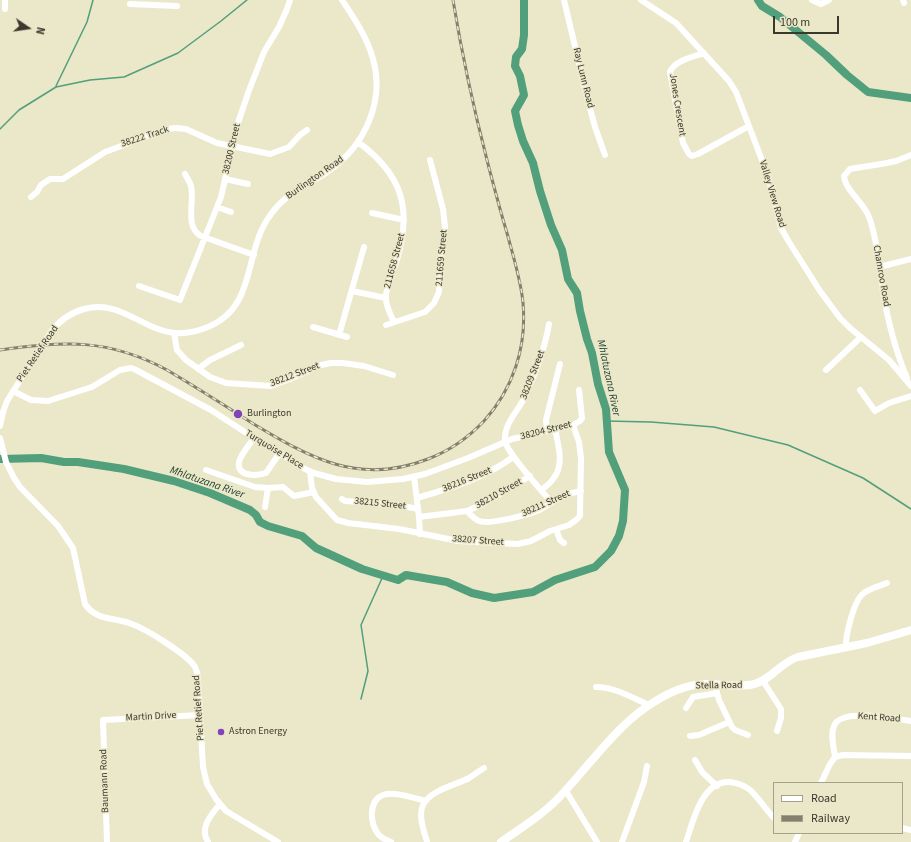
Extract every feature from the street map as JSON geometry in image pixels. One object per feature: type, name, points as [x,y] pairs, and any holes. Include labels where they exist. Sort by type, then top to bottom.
[{"type":"main road","name":"Stella Road","points":[[501,842],[542,813],[566,791],[636,714],[665,696],[686,687],[702,684],[745,686],[763,681],[793,658],[846,648],[911,630]]},
{"type":"street","points":[[5,0],[5,9]]},
{"type":"street","name":"38200 Street","points":[[139,286],[180,300],[217,206],[242,109],[264,52],[288,9],[290,0]]},
{"type":"street","name":"Burlington Road","points":[[98,307],[117,310],[153,326],[174,333],[191,332],[209,326],[227,314],[237,304],[246,284],[262,228],[272,213],[282,201],[299,188],[331,169],[349,154],[367,126],[374,106],[376,72],[373,58],[367,42],[342,0]]},
{"type":"street","name":"Ray Lunn Road","points":[[564,0],[589,104],[605,155]]},
{"type":"street","name":"Valley View Road","points":[[641,0],[676,23],[733,86],[768,176],[781,228],[816,285],[840,318],[889,360],[910,385]]},
{"type":"street","points":[[812,0],[821,4],[829,0]]},
{"type":"street","points":[[130,4],[142,2],[177,6]]},
{"type":"street","name":"Jones Crescent","points":[[704,53],[675,64],[670,72],[684,143],[688,154],[692,156],[698,154],[748,126]]},
{"type":"street","name":"38222 Track","points":[[31,197],[37,192],[41,185],[50,179],[63,179],[105,152],[167,129],[186,129],[217,143],[270,154],[289,148],[300,135],[307,130]]},
{"type":"street","name":"211658 Street","points":[[358,142],[384,165],[392,176],[400,194],[404,220],[402,242],[386,298],[394,322]]},
{"type":"street","name":"Chamroo Road","points":[[910,385],[899,358],[888,319],[870,218],[845,180],[844,174],[850,168],[887,164],[911,155]]},
{"type":"street","name":"211659 Street","points":[[386,325],[425,312],[434,303],[439,292],[440,267],[445,227],[441,200],[430,160]]},
{"type":"street","points":[[185,174],[191,189],[192,224],[195,232],[204,237],[254,254]]},
{"type":"street","points":[[225,179],[248,184]]},
{"type":"street","points":[[217,206],[230,212]]},
{"type":"street","points":[[372,213],[404,220]]},
{"type":"street","points":[[339,335],[364,247]]},
{"type":"street","points":[[879,267],[911,259]]},
{"type":"street","points":[[352,290],[386,298]]},
{"type":"street","name":"Piet Retief Road","points":[[0,426],[3,412],[13,391],[57,324],[72,313],[86,308],[98,307]]},
{"type":"street","name":"38209 Street","points":[[505,442],[509,422],[523,402],[534,376],[546,340],[549,324]]},
{"type":"street","points":[[313,327],[347,337]]},
{"type":"street","name":"38212 Street","points":[[174,333],[175,345],[180,353],[198,369],[210,378],[233,384],[254,384],[266,386],[290,380],[321,365],[331,363],[364,366],[393,375]]},
{"type":"street","points":[[826,370],[861,337]]},
{"type":"street","points":[[198,369],[210,360],[241,345]]},
{"type":"street","points":[[547,431],[546,420],[560,364]]},
{"type":"street","name":"Turquoise Place","points":[[13,391],[31,400],[48,401],[92,387],[120,370],[131,368],[198,402],[279,454],[310,471],[336,479],[360,482],[390,481],[434,472],[505,442]]},
{"type":"street","name":"38204 Street","points":[[505,442],[580,421],[582,418],[579,390]]},
{"type":"street","points":[[860,390],[875,411],[911,396]]},
{"type":"street","name":"38207 Street","points":[[310,471],[314,492],[332,515],[340,521],[366,526],[398,529],[458,541],[518,544],[531,541],[550,531],[569,524],[578,518],[580,513],[581,491],[581,449],[573,424]]},
{"type":"street","points":[[541,490],[554,479],[560,463],[555,429]]},
{"type":"street","points":[[254,438],[239,461],[239,467],[242,471],[251,475],[266,473],[279,454]]},
{"type":"street","name":"Piet Retief Road","points":[[0,439],[8,467],[20,487],[58,526],[73,548],[85,604],[90,611],[99,616],[132,624],[176,649],[192,663],[198,674],[204,776],[210,790],[220,804],[230,814],[278,842]]},
{"type":"street","points":[[505,442],[513,457],[551,502]]},
{"type":"street","name":"38216 Street","points":[[417,498],[476,478],[491,471],[513,457]]},
{"type":"street","points":[[206,470],[255,488],[283,487],[294,496],[314,492]]},
{"type":"street","name":"38210 Street","points":[[419,517],[467,511],[485,503],[530,476]]},
{"type":"street","points":[[414,477],[420,534]]},
{"type":"street","points":[[265,507],[268,488]]},
{"type":"street","name":"38211 Street","points":[[467,511],[477,520],[489,522],[524,515],[540,509],[573,492],[581,491]]},
{"type":"street","name":"38215 Street","points":[[342,499],[347,501],[398,505],[418,509]]},
{"type":"street","points":[[556,529],[560,540],[564,543]]},
{"type":"street","points":[[846,648],[849,629],[860,597],[864,593],[887,583]]},
{"type":"street","points":[[763,681],[781,709],[781,718],[777,731]]},
{"type":"street","points":[[715,685],[719,700],[733,729],[748,735]]},
{"type":"street","points":[[596,687],[604,687],[613,690],[649,705]]},
{"type":"street","points":[[686,708],[693,697],[717,693]]},
{"type":"street","name":"Martin Drive","points":[[103,720],[200,715]]},
{"type":"street","name":"Kent Road","points":[[835,757],[833,728],[837,721],[842,717],[883,717],[911,721]]},
{"type":"street","name":"Baumann Road","points":[[103,720],[107,842]]},
{"type":"street","points":[[690,736],[699,735],[729,722]]},
{"type":"street","points":[[821,782],[835,757],[843,755],[911,756]]},
{"type":"street","points":[[695,760],[702,772],[717,786]]},
{"type":"street","points":[[622,842],[644,782],[647,766]]},
{"type":"street","points":[[426,842],[422,821],[422,807],[426,801],[444,788],[468,779],[484,768]]},
{"type":"street","points":[[686,842],[702,800],[708,792],[725,782],[737,783],[750,790],[773,817]]},
{"type":"street","points":[[566,791],[597,842]]},
{"type":"street","points":[[391,842],[382,838],[378,834],[372,821],[371,813],[377,800],[384,795],[401,794],[426,801]]},
{"type":"street","points":[[208,842],[205,837],[204,828],[208,819],[220,804]]},
{"type":"waterway","points":[[56,86],[87,22],[93,0]]},
{"type":"waterway","points":[[0,129],[19,110],[56,87],[90,80],[124,77],[178,53],[247,0]]},
{"type":"waterway","name":"Mhlatuzana River","points":[[0,459],[41,458],[64,462],[78,462],[124,469],[174,481],[210,493],[250,510],[256,515],[260,522],[268,526],[302,536],[316,548],[362,569],[398,580],[406,575],[447,582],[472,593],[494,598],[533,592],[555,580],[595,567],[611,551],[619,536],[623,521],[625,490],[609,452],[606,409],[598,384],[577,293],[568,279],[562,250],[551,225],[533,163],[523,141],[515,111],[524,95],[520,76],[515,66],[516,57],[522,49],[524,35],[524,0]]},
{"type":"waterway","name":"Mhlatuzana River","points":[[758,0],[762,6],[780,17],[868,92],[911,98]]},
{"type":"waterway","points":[[606,421],[651,422],[714,427],[788,445],[863,478],[911,509]]},
{"type":"waterway","points":[[361,699],[368,671],[361,625],[383,576]]},
{"type":"railway","points":[[0,350],[65,344],[105,347],[125,352],[167,370],[273,436],[294,447],[315,457],[357,469],[380,470],[403,467],[436,456],[465,438],[484,421],[494,409],[510,381],[520,351],[524,319],[519,277],[478,123],[464,62],[453,0]]},
{"type":"place","name":"Burlington","points":[[238,414]]},
{"type":"place","name":"Astron Energy","points":[[221,732]]}]
